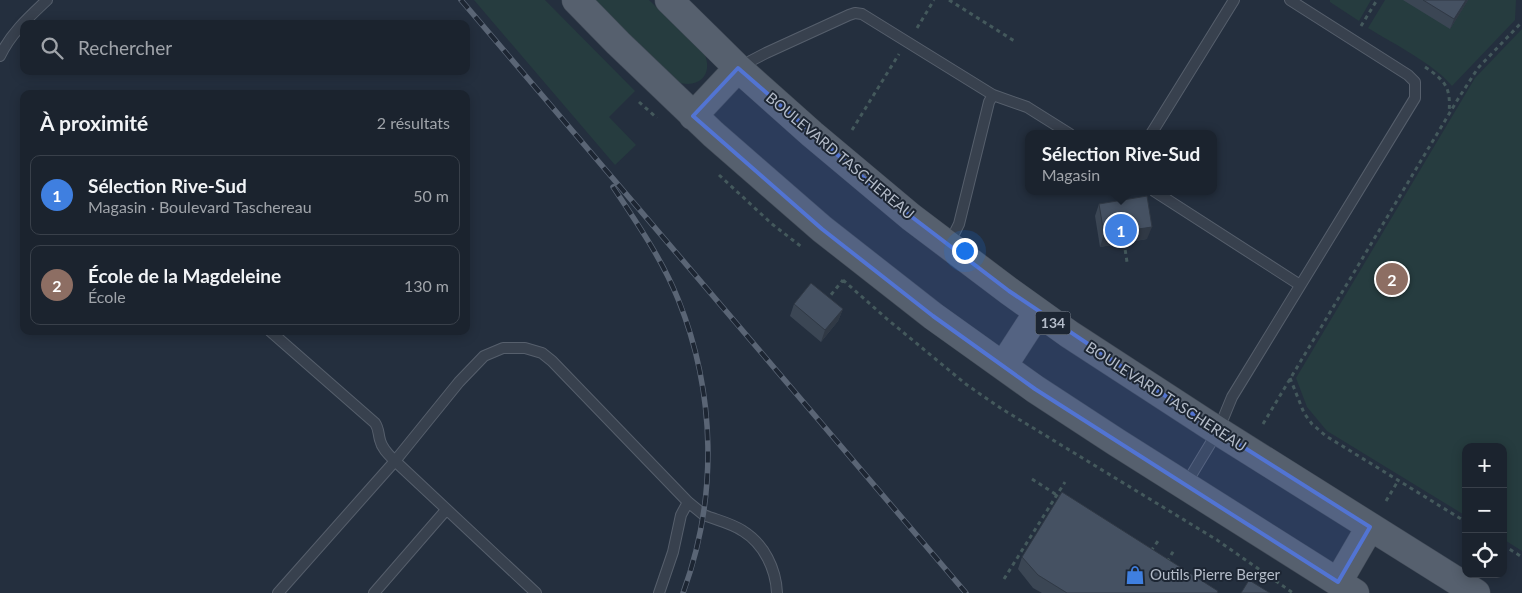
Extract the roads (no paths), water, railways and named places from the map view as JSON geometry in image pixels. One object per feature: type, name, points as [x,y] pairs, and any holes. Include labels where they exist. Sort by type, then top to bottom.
[{"type":"main road","points":[[576,0],[693,116],[822,229],[933,316],[1116,442],[1346,587],[1370,527]]},
{"type":"main road","name":"BOULEVARD TASCHEREAU","points":[[669,0],[738,68],[887,198],[1038,312],[1218,431],[1476,593]]},
{"type":"main road","points":[[693,116],[738,68]]},
{"type":"main road","points":[[1003,366],[1038,312]]},
{"type":"lane","points":[[26,20],[47,0]]},
{"type":"lane","points":[[1153,130],[1234,0]]},
{"type":"lane","points":[[1185,485],[1218,431],[1229,402],[1415,98],[1415,82],[1408,75],[1290,0]]},
{"type":"lane","points":[[1305,9],[1310,0]]},
{"type":"lane","points":[[738,68],[766,53],[855,13],[868,17],[993,95],[1027,106],[1064,130]]},
{"type":"lane","points":[[0,56],[7,42],[20,26]]},
{"type":"lane","points":[[946,244],[959,224],[989,102],[993,95]]},
{"type":"lane","points":[[1160,195],[1300,285]]},
{"type":"lane","points":[[275,335],[375,423],[384,449],[395,461],[536,593]]},
{"type":"lane","points":[[278,593],[395,461],[459,382],[484,356],[503,348],[525,348],[542,353],[552,361],[688,502],[704,515],[743,531],[757,542],[769,561],[777,580],[777,593]]},
{"type":"lane","points":[[659,593],[673,552],[681,515],[688,502]]},
{"type":"lane","points":[[374,593],[446,510]]},
{"type":"railway","points":[[461,0],[966,593]]},
{"type":"railway","points":[[613,187],[649,242],[672,284],[691,335],[700,371],[706,408],[707,483],[694,557],[683,593]]},
{"type":"place","name":"Sélection Rive-Sud","points":[[1121,230]]},
{"type":"place","name":"École de la Magdeleine","points":[[1392,279]]},
{"type":"place","name":"Outils Pierre Berger","points":[[1135,575]]}]
